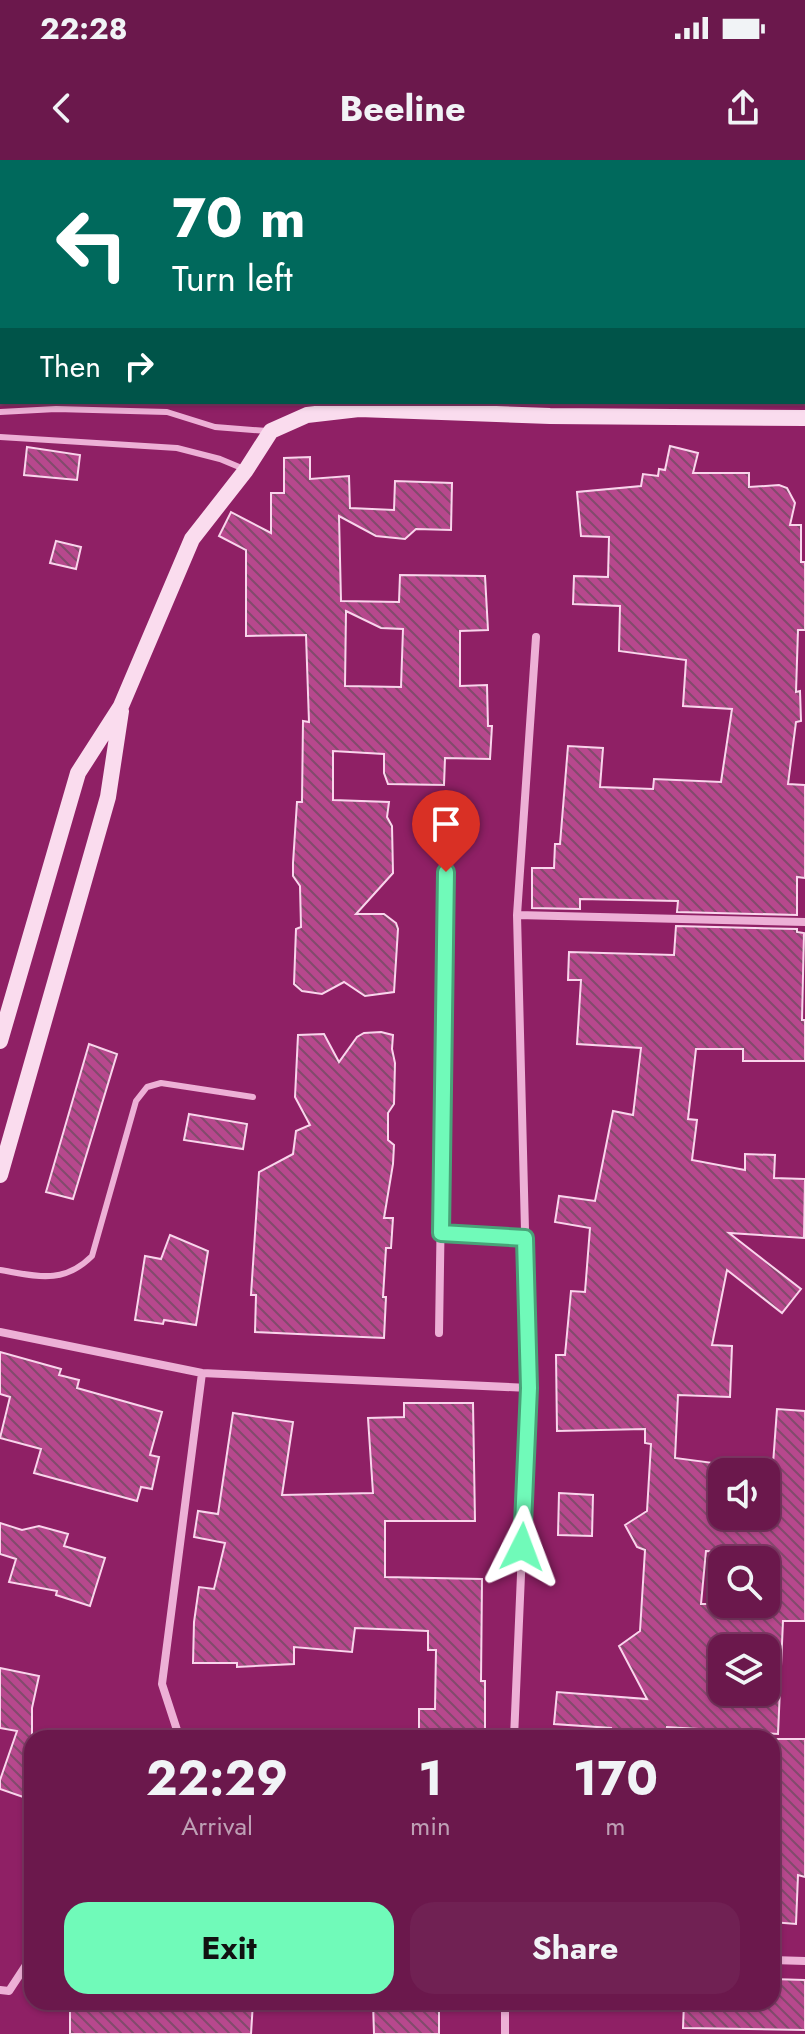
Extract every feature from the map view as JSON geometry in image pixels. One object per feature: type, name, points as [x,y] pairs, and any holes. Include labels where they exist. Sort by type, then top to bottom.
[{"type":"main road","points":[[0,1041],[78,773],[121,706],[192,539],[246,470],[271,431],[307,415],[359,409],[550,416],[805,418]]},
{"type":"main road","points":[[0,1175],[108,797],[121,706]]},
{"type":"street","points":[[514,1730],[529,1388],[517,915],[536,637]]},
{"type":"street","points":[[439,1333],[446,872]]},
{"type":"street","points":[[517,915],[805,922]]},
{"type":"street","points":[[441,1233],[525,1238]]},
{"type":"street","points":[[0,1332],[202,1373],[529,1388]]},
{"type":"street","points":[[177,1730],[162,1684],[202,1373]]},
{"type":"street","points":[[780,1960],[805,1961]]},
{"type":"street","points":[[0,1990],[9,1991],[24,1968]]},
{"type":"street","points":[[505,2010],[505,2034]]},
{"type":"lane","points":[[0,412],[56,409],[167,412],[215,427],[271,431]]},
{"type":"lane","points":[[0,437],[177,448],[220,459],[246,470]]},
{"type":"lane","points":[[0,1270],[45,1278],[65,1274],[92,1256],[136,1101],[147,1087],[161,1083],[253,1097]]},
{"type":"building","points":[[670,446],[698,453],[693,473],[749,473],[749,487],[779,485],[787,488],[795,503],[790,525],[801,525],[801,562],[805,562],[805,630],[798,630],[796,692],[800,691],[801,721],[796,722],[788,784],[805,785],[805,878],[797,877],[797,915],[677,912],[678,901],[580,899],[580,909],[532,908],[532,868],[554,868],[555,844],[560,844],[568,746],[603,748],[600,787],[653,789],[654,779],[721,782],[732,709],[683,706],[686,660],[619,651],[620,606],[573,604],[574,576],[608,577],[609,537],[581,536],[577,492],[641,486],[643,474],[658,476],[659,469],[665,470]]},
{"type":"building","points":[[27,447],[80,455],[77,480],[24,475]]},
{"type":"building","points":[[310,457],[310,479],[349,476],[350,508],[394,510],[395,481],[452,483],[451,530],[416,529],[405,539],[376,536],[339,516],[341,601],[399,602],[400,575],[485,576],[488,630],[460,631],[460,686],[487,685],[488,726],[492,726],[490,759],[445,758],[444,785],[388,784],[384,773],[384,754],[333,751],[333,800],[389,802],[387,817],[392,826],[393,873],[356,914],[384,914],[396,923],[394,992],[365,996],[344,982],[322,994],[302,991],[294,984],[296,929],[301,927],[300,886],[293,876],[293,863],[297,802],[302,802],[303,721],[309,722],[306,635],[246,636],[246,550],[219,536],[231,512],[271,533],[271,493],[284,493],[284,458]],"holes":[[[346,611],[381,628],[403,629],[401,687],[345,686]]]},
{"type":"building","points":[[56,541],[81,547],[76,569],[50,563]]},
{"type":"building","points":[[676,926],[797,929],[797,932],[804,933],[802,1020],[805,1020],[805,1061],[743,1061],[743,1049],[696,1049],[688,1119],[697,1120],[692,1160],[745,1170],[745,1154],[775,1155],[774,1178],[805,1179],[804,1238],[729,1233],[801,1289],[782,1313],[727,1270],[712,1345],[732,1346],[730,1397],[678,1395],[675,1458],[708,1462],[708,1530],[780,1530],[780,1458],[773,1458],[777,1409],[805,1411],[805,1621],[783,1621],[780,1689],[780,1634],[708,1634],[708,1706],[779,1706],[778,1730],[667,1727],[667,1730],[611,1730],[554,1724],[557,1692],[647,1699],[619,1646],[640,1631],[645,1550],[637,1547],[625,1525],[647,1511],[651,1444],[645,1443],[645,1429],[557,1431],[556,1355],[565,1355],[571,1291],[585,1292],[590,1228],[555,1222],[559,1196],[595,1201],[613,1111],[633,1115],[641,1048],[577,1044],[581,980],[568,980],[569,952],[674,955]]},
{"type":"building","points":[[364,1033],[393,1035],[395,1063],[394,1104],[388,1113],[388,1140],[394,1145],[384,1218],[393,1218],[391,1248],[386,1248],[384,1338],[255,1332],[256,1295],[251,1295],[259,1172],[293,1154],[296,1131],[310,1125],[295,1097],[298,1035],[324,1034],[339,1062],[357,1037]]},
{"type":"building","points":[[89,1044],[117,1054],[73,1199],[46,1192]]},
{"type":"building","points":[[189,1114],[247,1124],[243,1149],[184,1140]]},
{"type":"building","points":[[170,1235],[208,1251],[196,1325],[135,1320],[145,1256],[161,1259]]},
{"type":"building","points":[[0,1352],[61,1369],[59,1375],[79,1380],[77,1388],[162,1412],[150,1455],[159,1457],[152,1489],[141,1487],[137,1501],[34,1473],[41,1449],[0,1438],[10,1397],[0,1394]]},
{"type":"building","points":[[404,1403],[473,1403],[475,1521],[385,1521],[385,1577],[482,1579],[481,1681],[485,1681],[485,1730],[419,1730],[419,1709],[435,1709],[436,1650],[428,1650],[428,1631],[355,1628],[352,1652],[294,1647],[294,1664],[237,1667],[237,1663],[193,1663],[199,1587],[214,1589],[225,1543],[194,1537],[198,1511],[218,1514],[233,1413],[293,1422],[282,1495],[373,1493],[368,1418],[404,1417]]},
{"type":"building","points":[[559,1493],[593,1495],[592,1536],[558,1535]]},
{"type":"building","points":[[0,1523],[22,1530],[39,1526],[68,1534],[64,1546],[105,1558],[90,1606],[56,1595],[57,1591],[9,1582],[16,1559],[0,1554]]},
{"type":"building","points":[[0,1668],[39,1676],[32,1708],[32,1730],[24,1730],[24,1797],[0,1789],[0,1780],[17,1731],[0,1728]]},
{"type":"building","points":[[780,1739],[805,1739],[805,1877],[798,1875],[796,1924],[780,1923]]},
{"type":"building","points":[[780,1979],[805,1980],[805,2030],[683,2028],[684,2010],[780,2010]]},
{"type":"building","points":[[70,2010],[252,2010],[251,2034],[70,2034]]},
{"type":"building","points":[[373,2010],[439,2010],[439,2034],[374,2034]]},
{"type":"route","points":[[446,872],[441,1233],[525,1238],[529,1388],[522,1547]]}]
